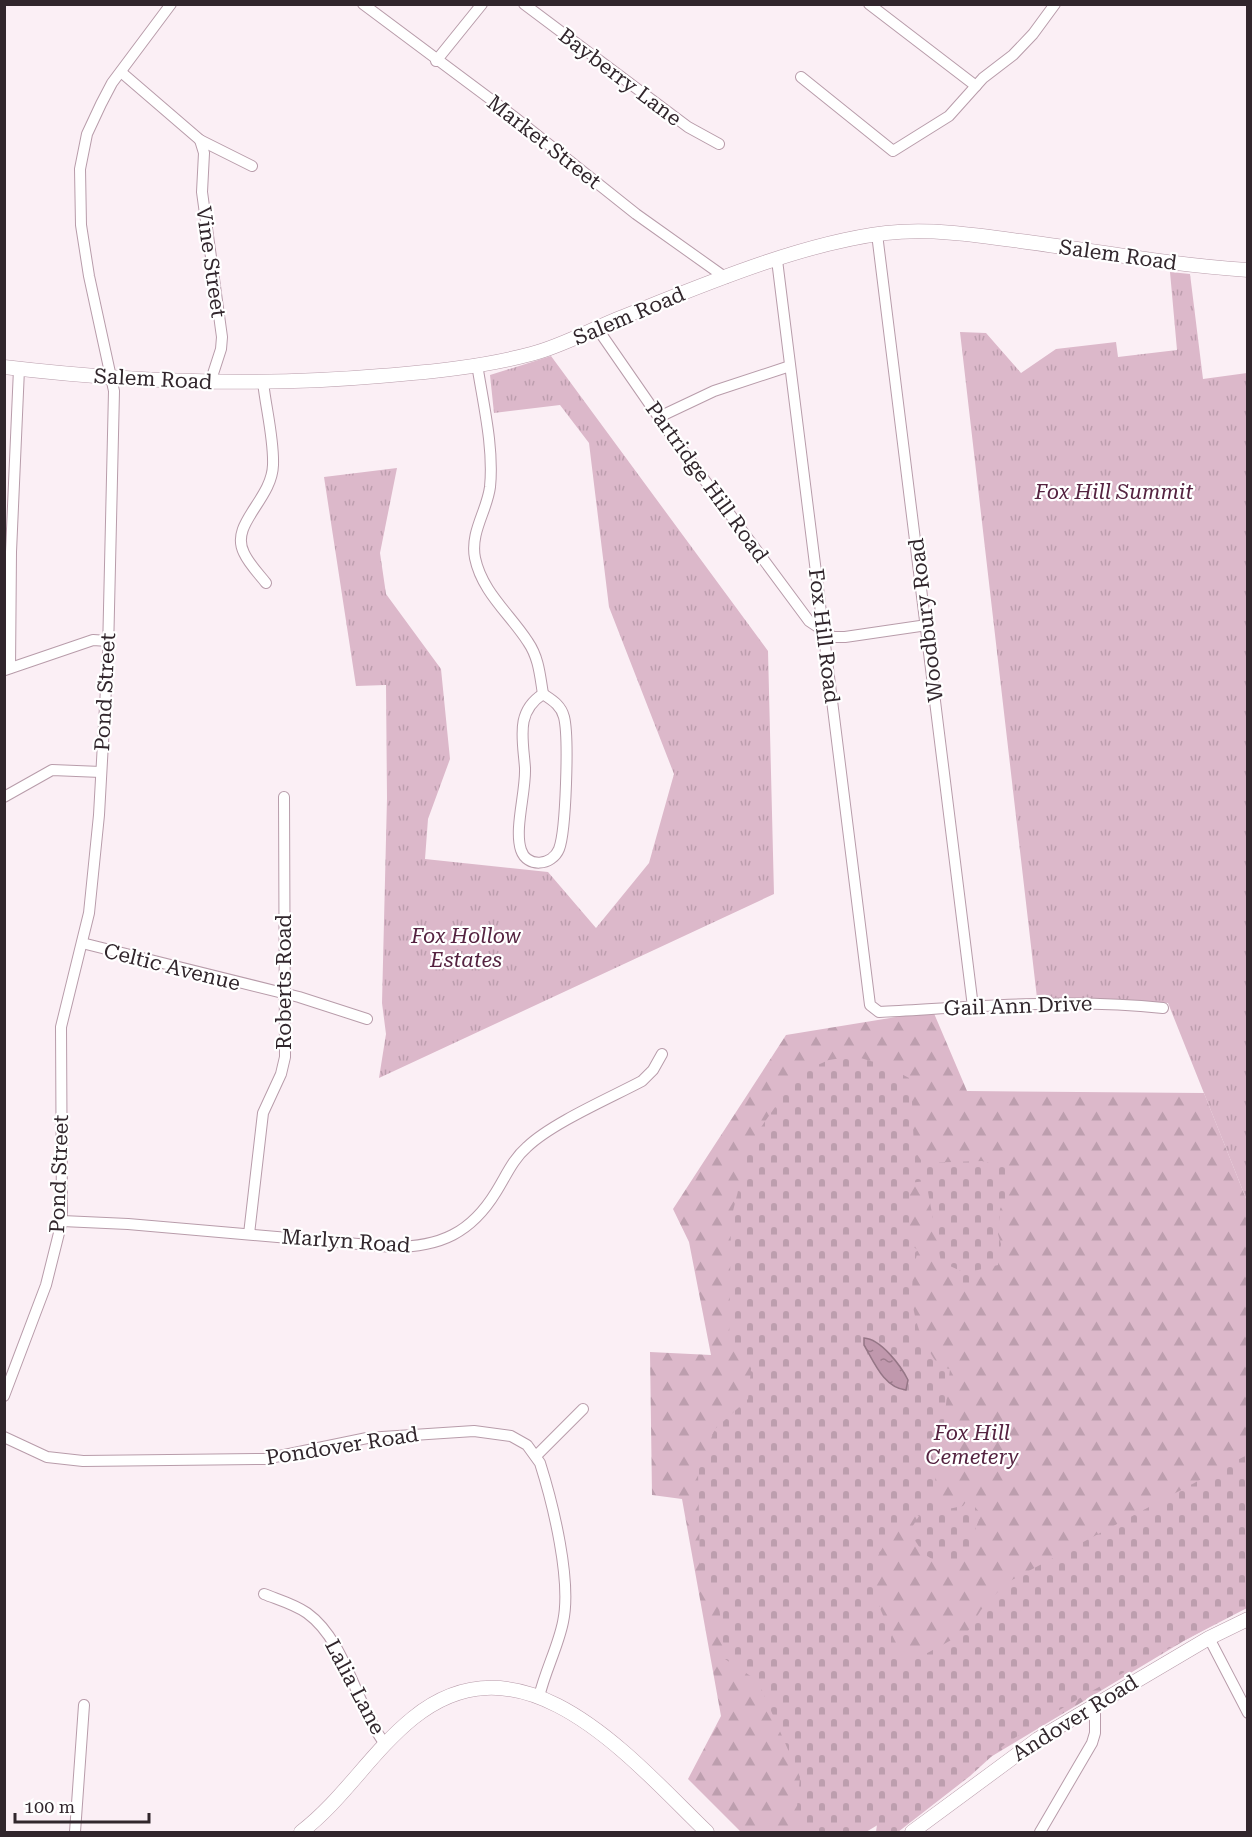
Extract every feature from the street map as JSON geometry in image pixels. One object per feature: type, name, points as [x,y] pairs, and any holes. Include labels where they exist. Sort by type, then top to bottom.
[{"type":"main road","name":"Salem Road","points":[[12,368],[210,383],[405,374],[477,364],[532,354],[777,260],[859,237],[902,232],[994,238],[1143,260],[1248,270]]},
{"type":"main road","name":"Andover Road","points":[[912,1833],[1007,1761],[1095,1704],[1209,1638],[1248,1619]]},
{"type":"main road","points":[[301,1833],[385,1744],[426,1709],[450,1697],[497,1689],[539,1697],[573,1713],[615,1744],[707,1833]]},
{"type":"street","name":"Market Street","points":[[363,4],[436,61],[513,116],[636,214],[726,278]]},
{"type":"street","points":[[436,61],[482,4]]},
{"type":"street","name":"Bayberry Lane","points":[[524,4],[688,127],[719,144]]},
{"type":"street","points":[[868,4],[976,86]]},
{"type":"street","points":[[801,77],[893,151],[949,116],[976,86],[1020,48],[1055,4]]},
{"type":"street","name":"Pond Street","points":[[4,1396],[49,1277],[62,1221],[61,1027],[82,943],[93,879],[101,772],[114,476],[114,391],[89,276],[79,186],[87,134],[101,104],[165,7]]},
{"type":"street","points":[[121,72],[200,140],[252,166]]},
{"type":"street","name":"Vine Street","points":[[200,140],[204,153],[202,192],[222,337],[221,350],[210,383]]},
{"type":"street","name":"Woodbury Road","points":[[877,234],[973,1007]]},
{"type":"street","name":"Fox Hill Road","points":[[777,260],[870,1005],[874,1010]]},
{"type":"street","name":"Partridge Hill Road","points":[[597,328],[659,417],[809,621],[823,631]]},
{"type":"street","points":[[477,364],[490,468],[490,489],[476,534],[475,558],[490,594],[532,650],[539,665],[543,694],[557,703],[564,716],[566,782],[559,849],[550,860],[539,864],[528,861],[521,852],[519,840],[525,781],[523,726],[525,711],[531,702],[543,694]]},
{"type":"street","points":[[659,417],[714,391],[790,366]]},
{"type":"street","points":[[12,368],[11,552],[7,669],[93,640],[108,641]]},
{"type":"street","points":[[263,382],[273,465],[259,507],[241,530],[240,539],[245,555],[266,583]]},
{"type":"street","points":[[823,631],[833,637],[867,636],[927,625]]},
{"type":"street","points":[[4,797],[52,770],[101,772]]},
{"type":"street","name":"Roberts Road","points":[[249,1234],[263,1113],[281,1074],[285,1057],[284,797]]},
{"type":"street","name":"Celtic Avenue","points":[[82,943],[285,994],[367,1019]]},
{"type":"street","name":"Gail Ann Drive","points":[[874,1010],[879,1012],[1100,1003],[1163,1008]]},
{"type":"street","name":"Marlyn Road","points":[[62,1221],[393,1246],[426,1245],[442,1240],[472,1222],[483,1212],[505,1175],[527,1146],[642,1081],[653,1070],[662,1054]]},
{"type":"street","points":[[539,1697],[546,1669],[560,1636],[566,1602],[548,1493],[537,1456],[583,1409]]},
{"type":"street","name":"Pondover Road","points":[[4,1437],[51,1458],[73,1461],[128,1461],[265,1459],[367,1438],[474,1431],[511,1436],[527,1445],[537,1456]]},
{"type":"street","name":"Lalia Lane","points":[[264,1594],[299,1609],[325,1631],[368,1720],[385,1744]]},
{"type":"street","points":[[1209,1638],[1248,1713]]},
{"type":"street","points":[[1040,1833],[1092,1743],[1095,1733],[1095,1704]]},
{"type":"street","points":[[75,1833],[84,1705]]},
{"type":"green space","name":"Fox Hill Summit","points":[[1170,272],[1190,274],[1203,379],[1247,373],[1247,1201],[1168,1003],[1037,998],[960,332],[986,333],[1021,373],[1056,349],[1116,342],[1118,357],[1177,350]]},
{"type":"green space","name":"Fox Hollow Estates","points":[[551,356],[768,651],[774,894],[379,1078],[386,1034],[382,1003],[387,798],[386,685],[356,686],[324,477],[397,468],[380,553],[386,594],[441,669],[450,759],[428,819],[425,859],[548,872],[596,928],[649,863],[674,774],[609,607],[589,443],[560,405],[494,413],[490,375]]},
{"type":"green space","name":"Fox Hill Cemetery","points":[[933,1011],[967,1091],[1204,1093],[1247,1201],[1247,1606],[1182,1642],[866,1832],[741,1832],[688,1779],[721,1716],[682,1499],[652,1495],[650,1352],[711,1355],[689,1242],[673,1209],[786,1035]]},
{"type":"green space","points":[[854,1056],[884,1065],[911,1079],[914,1150],[923,1163],[982,1161],[1010,1169],[1009,1193],[1000,1209],[998,1234],[1001,1244],[998,1265],[974,1271],[972,1290],[959,1284],[961,1271],[941,1262],[926,1181],[909,1183],[909,1244],[918,1250],[912,1282],[914,1312],[923,1339],[931,1353],[940,1367],[950,1369],[943,1431],[932,1431],[939,1460],[932,1497],[948,1509],[963,1506],[968,1499],[981,1514],[975,1530],[975,1553],[969,1557],[948,1562],[928,1557],[909,1532],[919,1516],[911,1511],[879,1553],[873,1569],[875,1591],[884,1618],[907,1664],[968,1631],[981,1610],[1006,1583],[1247,1455],[1247,1608],[1135,1666],[1037,1723],[1003,1746],[970,1776],[898,1832],[876,1832],[878,1817],[847,1832],[811,1832],[797,1807],[800,1777],[758,1681],[725,1659],[718,1597],[700,1566],[698,1471],[715,1429],[748,1399],[752,1360],[729,1347],[731,1219],[750,1143],[799,1073],[829,1060]]},
{"type":"water","points":[[864,1338],[884,1348],[901,1368],[908,1380],[906,1390],[892,1385],[880,1373],[864,1345]]}]
